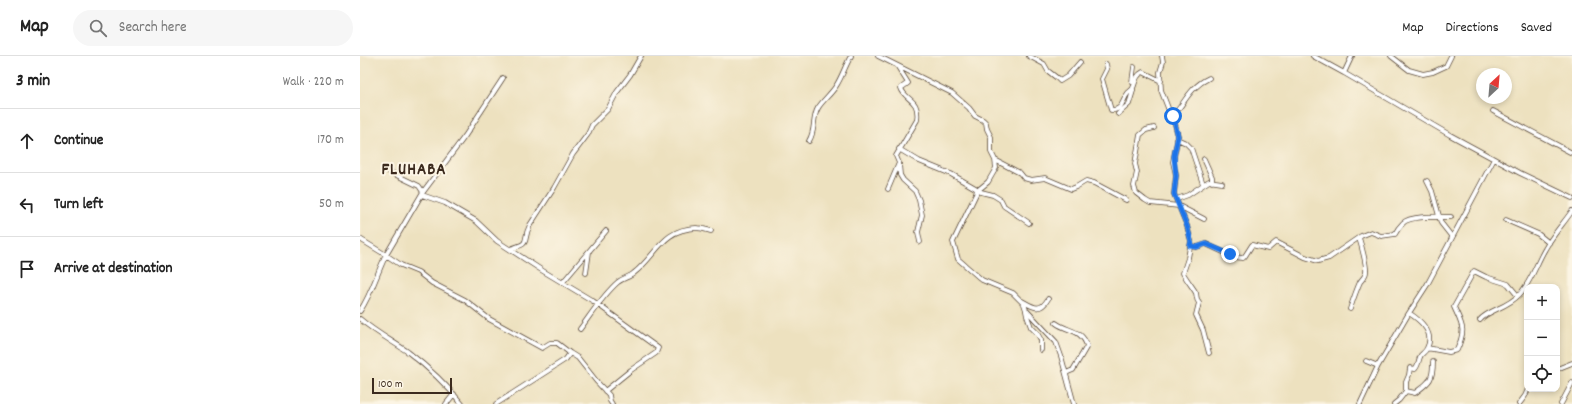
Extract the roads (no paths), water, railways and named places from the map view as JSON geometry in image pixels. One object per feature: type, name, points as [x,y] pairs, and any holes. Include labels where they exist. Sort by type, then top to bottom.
[{"type":"street","points":[[510,249],[522,246],[525,242],[530,225],[554,188],[573,154],[588,134],[592,125],[608,109],[617,92],[630,75],[641,56]]},
{"type":"street","points":[[809,141],[813,134],[815,116],[818,108],[844,74],[851,56]]},
{"type":"street","points":[[878,56],[952,93],[969,108],[975,116],[986,123],[991,137],[991,152],[995,160],[996,168],[982,189],[977,191],[953,242],[958,258],[982,280],[1013,293],[1033,307],[1038,308],[1045,305],[1048,299]]},
{"type":"street","points":[[1029,56],[1044,64],[1048,71],[1060,81],[1064,80],[1080,62]]},
{"type":"street","points":[[1162,56],[1163,62],[1160,72],[1161,90],[1166,104],[1173,116],[1177,139],[1173,162],[1176,176],[1174,194],[1189,230],[1191,241],[1183,273],[1196,293],[1196,299],[1199,303],[1196,315],[1203,330],[1209,353]]},
{"type":"street","points":[[1313,56],[1450,135],[1572,198]]},
{"type":"street","points":[[1344,73],[1352,56]]},
{"type":"street","points":[[1391,56],[1409,70],[1423,74],[1433,72],[1446,66],[1451,56]]},
{"type":"street","points":[[1106,64],[1106,70],[1102,81],[1111,110],[1114,110],[1122,105],[1133,88],[1138,75],[1142,72],[1161,81]]},
{"type":"street","points":[[898,66],[908,83],[901,88],[902,92],[915,104],[918,114],[918,120],[896,156],[899,163],[902,180],[915,191],[919,200],[922,215],[918,232],[920,242]]},
{"type":"street","points":[[1118,114],[1129,104],[1134,91],[1132,81],[1134,67]]},
{"type":"street","points":[[360,311],[386,255],[423,194],[503,78]]},
{"type":"street","points":[[1173,116],[1192,89],[1209,78]]},
{"type":"street","points":[[1493,111],[1572,153]]},
{"type":"street","points":[[1154,128],[1146,130],[1140,135],[1135,164],[1137,172],[1134,186],[1136,193],[1150,203],[1179,206],[1204,219]]},
{"type":"street","points":[[1177,139],[1186,143],[1191,148],[1203,184]]},
{"type":"street","points":[[899,149],[919,160],[951,174],[977,189],[977,191],[993,195],[1001,200],[1004,206],[1029,223]]},
{"type":"street","points":[[1360,404],[1378,366],[1427,285],[1478,192],[1494,158]]},
{"type":"street","points":[[1204,159],[1212,177],[1212,182]]},
{"type":"street","points":[[995,160],[1020,173],[1024,178],[1031,180],[1045,178],[1071,189],[1076,188],[1086,181],[1094,183],[1126,200]]},
{"type":"street","points":[[888,189],[899,163]]},
{"type":"street","points":[[388,171],[419,186],[423,194],[445,203],[476,221],[497,241],[543,271],[593,300],[655,346],[658,350],[604,391]]},
{"type":"street","points":[[1177,199],[1188,195],[1209,181],[1222,183]]},
{"type":"street","points":[[1427,181],[1441,217],[1441,223],[1452,237]]},
{"type":"street","points":[[1480,320],[1486,314],[1508,305],[1518,296],[1525,287],[1549,243],[1572,211]]},
{"type":"street","points":[[1190,246],[1197,247],[1206,244],[1234,256],[1243,258],[1252,245],[1268,249],[1276,242],[1305,257],[1318,261],[1329,258],[1359,238],[1371,232],[1381,236],[1395,234],[1402,223],[1406,221],[1425,217],[1451,217]]},
{"type":"street","points":[[1506,220],[1538,234],[1549,243]]},
{"type":"street","points":[[580,329],[598,305],[620,280],[634,273],[668,236],[679,231],[697,228],[711,231]]},
{"type":"street","points":[[563,282],[606,231]]},
{"type":"street","points":[[1350,309],[1361,280],[1366,273],[1366,265],[1359,238]]},
{"type":"street","points":[[360,239],[401,265],[418,272],[432,283],[465,300],[489,319],[535,345],[542,348],[550,343],[557,343],[578,358],[604,391],[609,395],[612,404]]},
{"type":"street","points":[[586,273],[589,251]]},
{"type":"street","points":[[1427,348],[1449,352],[1457,350],[1462,339],[1462,322],[1454,307],[1474,271],[1486,277],[1508,284],[1518,296]]},
{"type":"street","points":[[1020,299],[1026,310],[1056,342],[1074,404]]},
{"type":"street","points":[[1026,310],[1031,327],[1038,333],[1041,340],[1042,350]]},
{"type":"street","points":[[1394,404],[1400,400],[1406,390],[1406,382],[1410,368],[1415,369],[1418,366],[1420,357],[1427,348],[1428,333],[1420,320],[1409,313]]},
{"type":"street","points":[[360,319],[368,326],[408,352],[430,370],[462,404]]},
{"type":"street","points":[[1056,323],[1079,334],[1085,339],[1087,346],[1073,370],[1066,373]]},
{"type":"street","points":[[496,404],[566,359],[570,353]]},
{"type":"street","points":[[1366,361],[1378,366]]},
{"type":"street","points":[[1406,390],[1415,393],[1423,385],[1430,382],[1432,377],[1433,362]]},
{"type":"street","points":[[1560,368],[1572,362]]},
{"type":"street","points":[[1562,404],[1572,383]]},
{"type":"street","points":[[1518,404],[1527,392]]},
{"type":"street","points":[[446,404],[454,394]]},
{"type":"district","name":"FLUHABA","points":[[414,168]]}]
